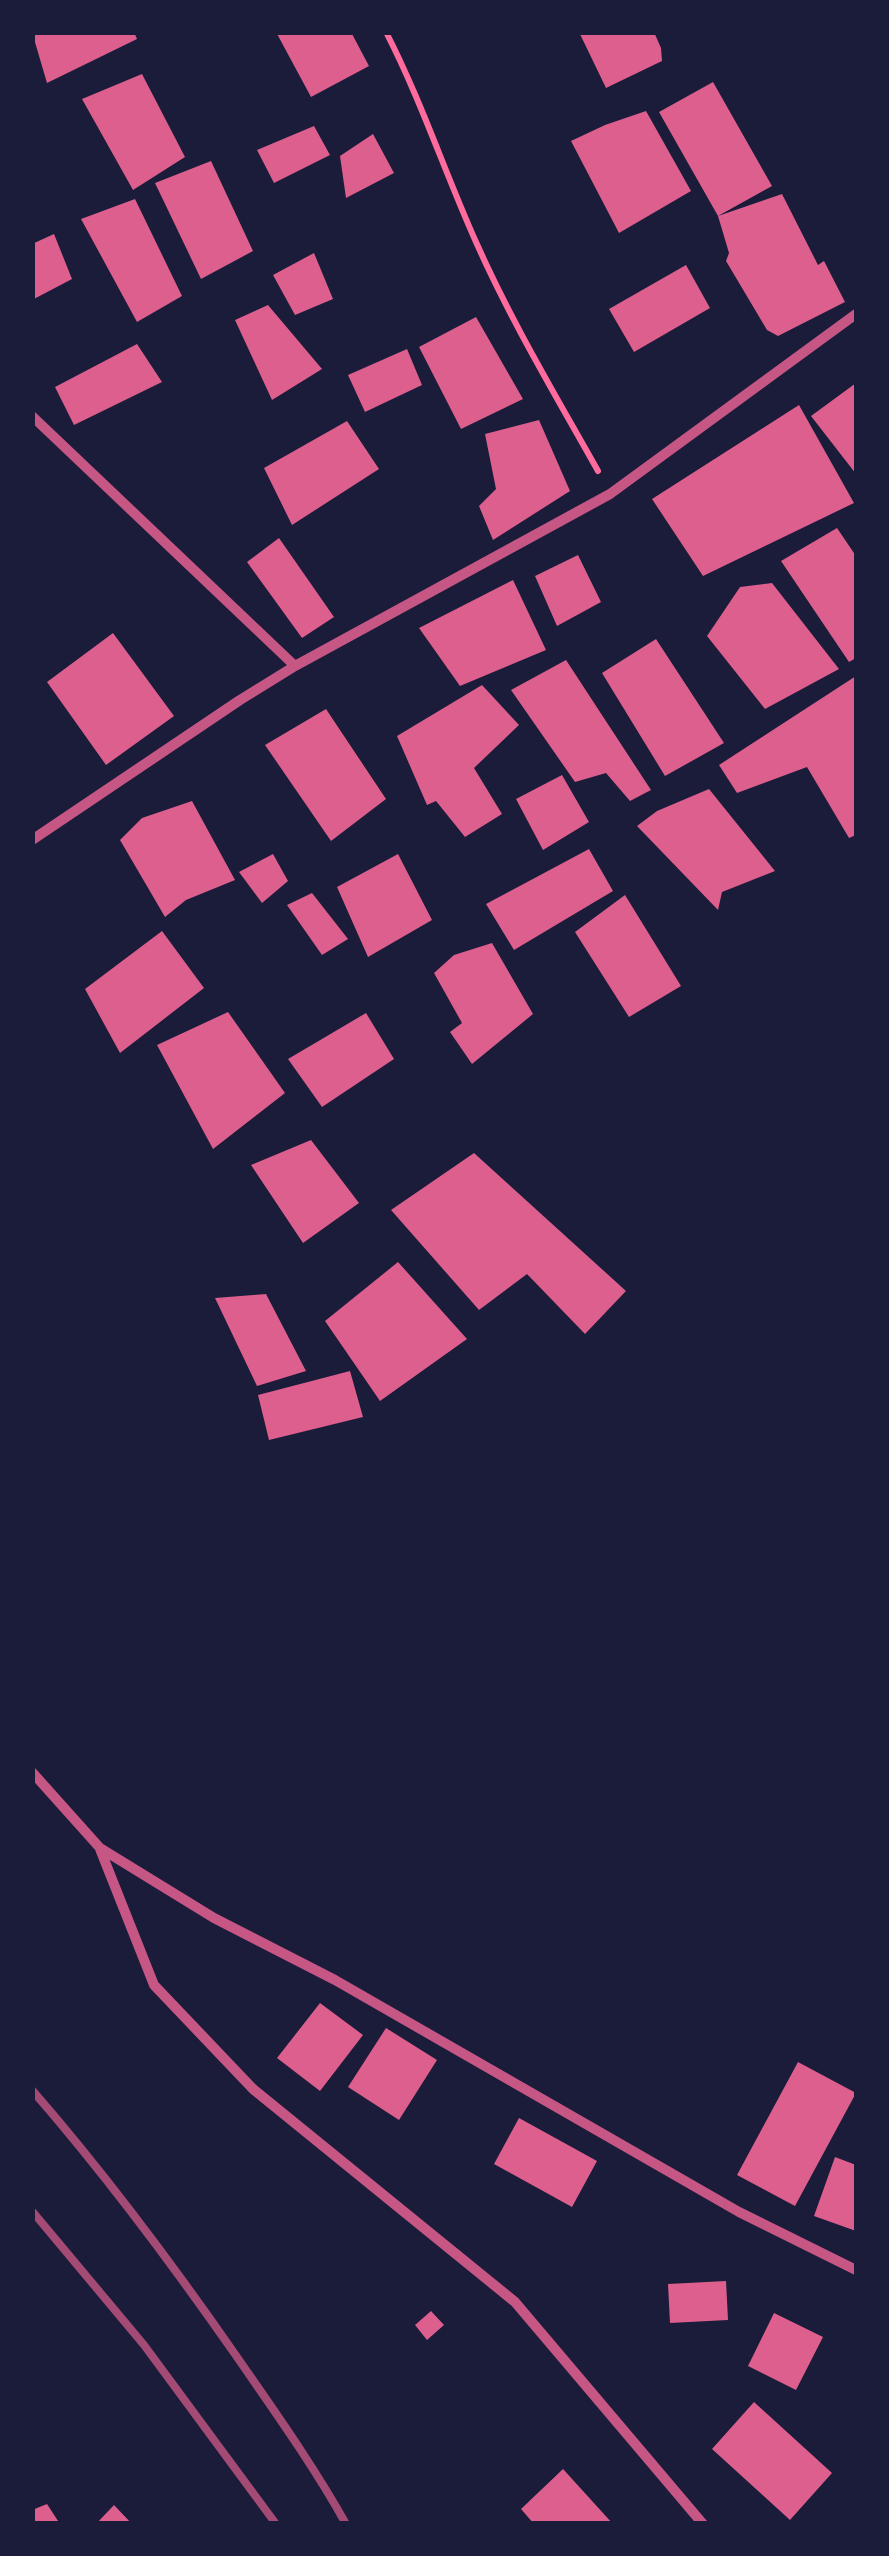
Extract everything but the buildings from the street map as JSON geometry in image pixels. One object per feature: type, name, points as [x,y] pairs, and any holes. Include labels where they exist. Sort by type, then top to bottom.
[{"type":"street","points":[[32,840],[295,666],[610,494],[856,314]]},
{"type":"street","points":[[32,416],[295,666]]},
{"type":"street","points":[[32,1772],[100,1848],[214,1918],[335,1980],[739,2212],[856,2270]]},
{"type":"street","points":[[100,1848],[154,1985],[253,2089],[515,2302],[704,2524]]},
{"type":"path","points":[[386,32],[477,244],[610,494]]},
{"type":"railway","points":[[32,2090],[188,2288],[293,2439],[346,2524]]},
{"type":"railway","points":[[32,2211],[144,2345],[276,2524]]}]
